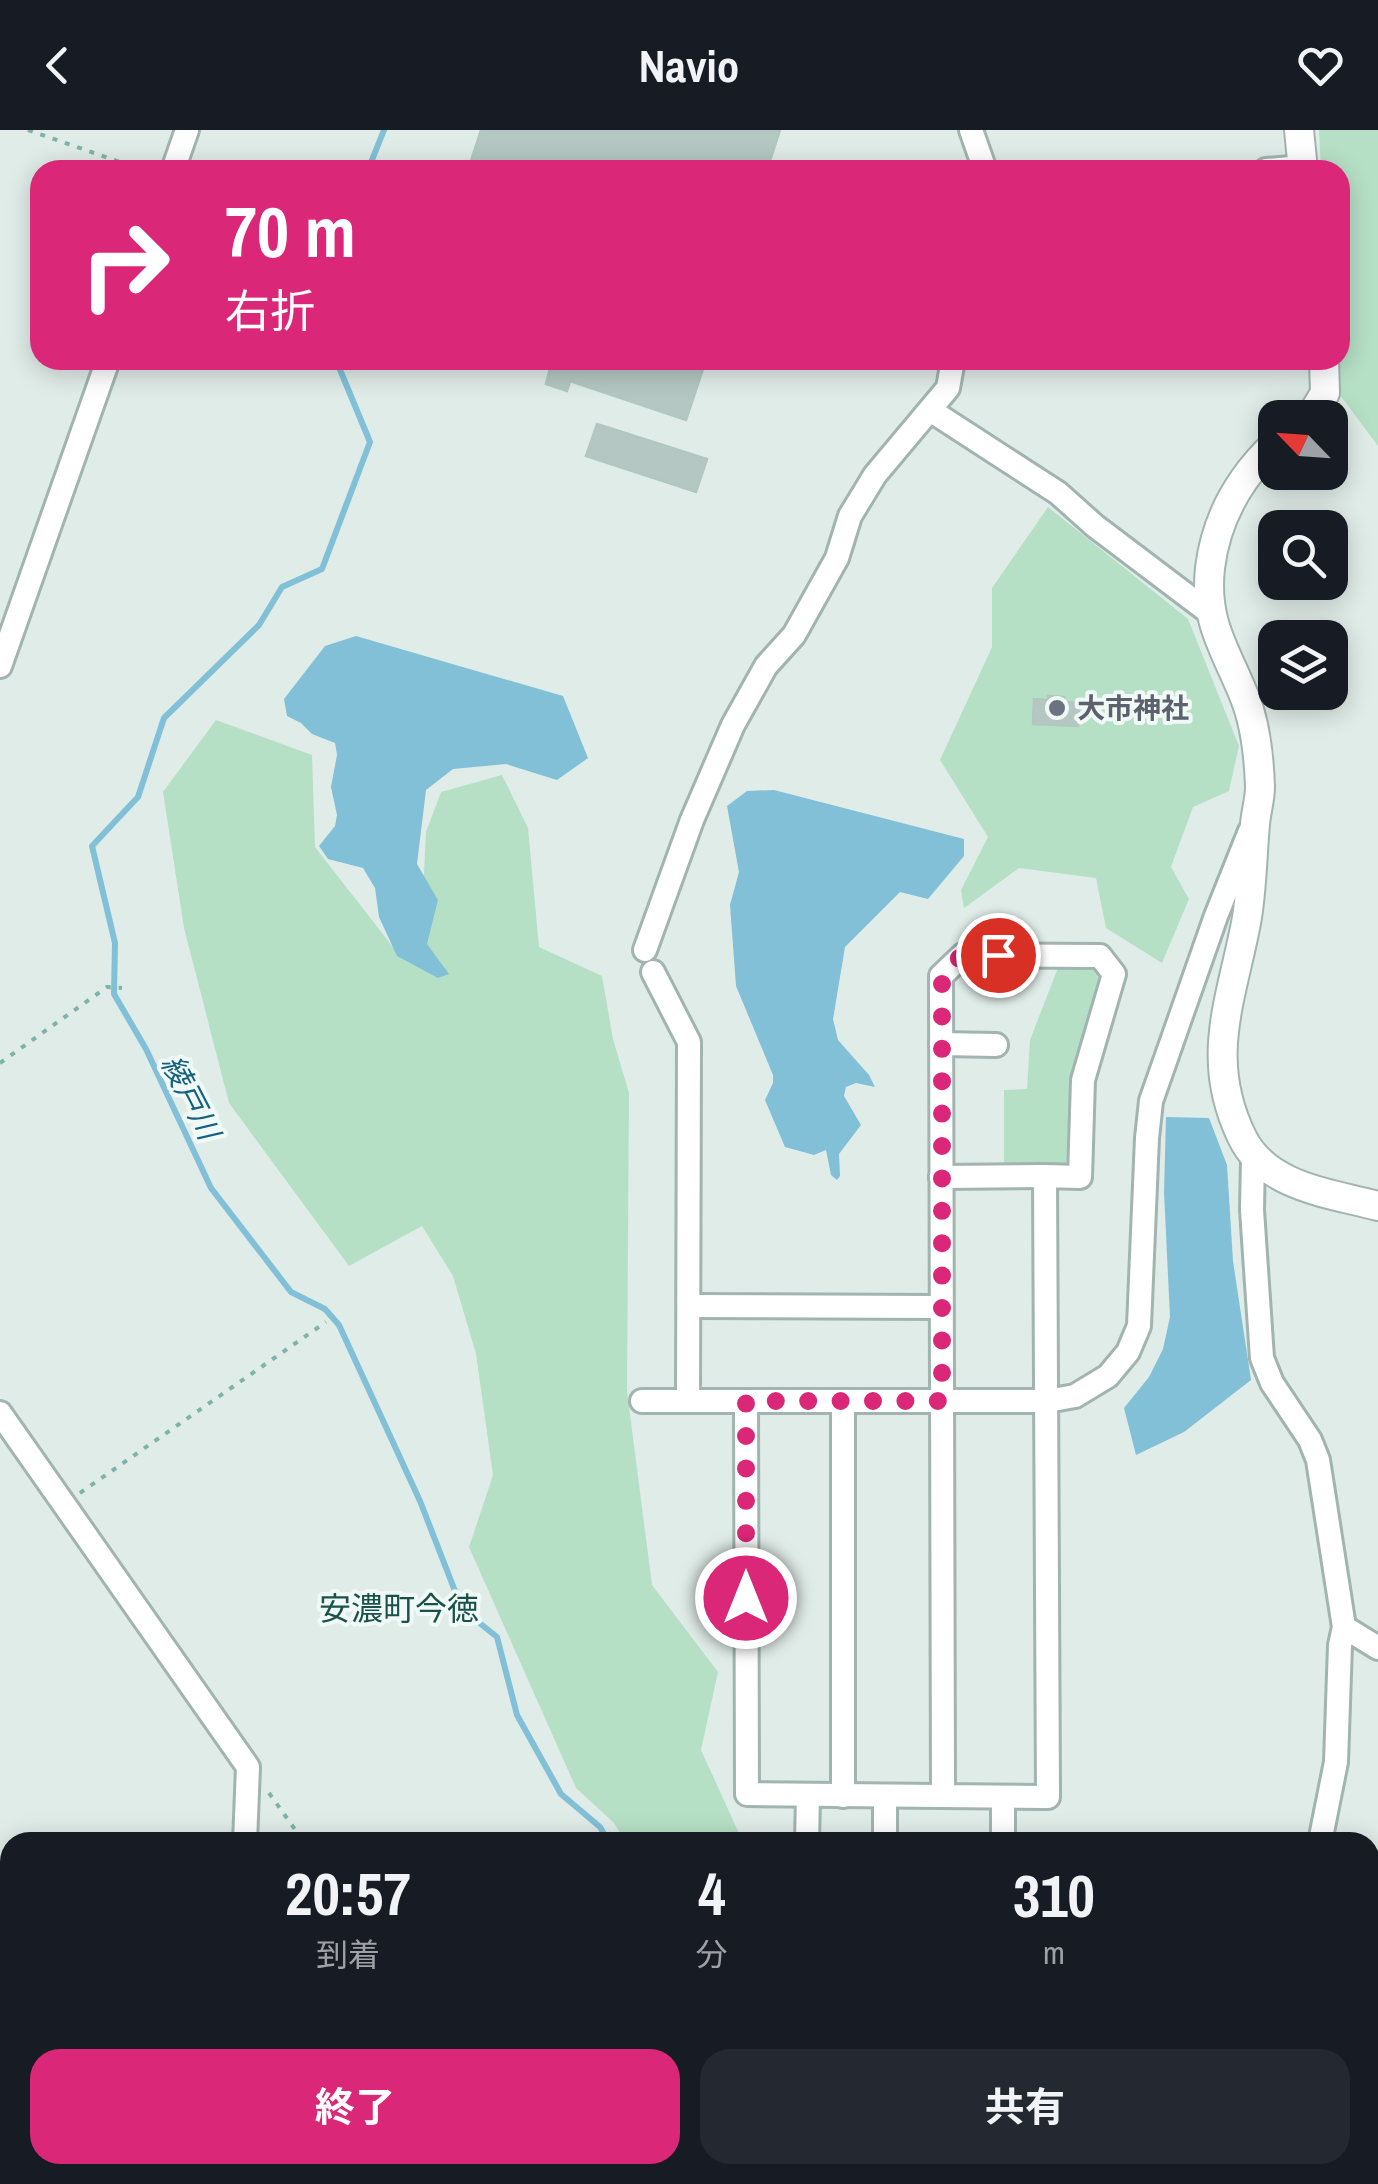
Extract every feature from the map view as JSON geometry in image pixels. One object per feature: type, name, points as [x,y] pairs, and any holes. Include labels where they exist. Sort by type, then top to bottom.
[{"type":"street","points":[[176,160],[187,130]]},
{"type":"street","points":[[971,130],[982,160]]},
{"type":"street","points":[[1298,130],[1302,160]]},
{"type":"street","points":[[0,666],[104,370]]},
{"type":"street","points":[[645,950],[692,820],[733,725],[766,666],[794,635],[837,558],[850,516],[875,475],[948,388],[951,370]]},
{"type":"street","points":[[1321,400],[1325,393],[1324,370]]},
{"type":"street","points":[[930,410],[1058,493],[1210,614]]},
{"type":"street","points":[[1258,463],[1244,478],[1219,525],[1210,570],[1210,614],[1220,648],[1245,697],[1255,729],[1260,790],[1247,918],[1221,1038],[1225,1089],[1253,1158],[1296,1184],[1378,1206]]},
{"type":"street","points":[[642,1401],[1046,1401],[1075,1396],[1108,1376],[1128,1352],[1139,1326],[1146,1138],[1152,1101],[1216,916],[1256,819]]},
{"type":"street","points":[[942,1176],[1080,1177],[1083,1080],[1114,974],[1100,956],[963,954],[942,976],[940,1307],[944,1796]]},
{"type":"street","points":[[653,972],[689,1042],[688,1400]]},
{"type":"street","points":[[941,1044],[996,1045]]},
{"type":"street","points":[[1253,1158],[1252,1210],[1262,1358],[1272,1383],[1310,1440],[1318,1460],[1344,1627],[1336,1762],[1322,1832]]},
{"type":"street","points":[[746,1401],[747,1794],[1048,1797],[1045,1176]]},
{"type":"street","points":[[689,1306],[940,1307]]},
{"type":"street","points":[[842,1401],[843,1796]]},
{"type":"street","points":[[0,1414],[248,1767],[245,1832]]},
{"type":"street","points":[[1344,1627],[1378,1648]]},
{"type":"street","points":[[807,1832],[808,1796]]},
{"type":"street","points":[[884,1797],[885,1832]]},
{"type":"street","points":[[1003,1797],[1003,1832]]},
{"type":"path","points":[[28,130],[114,160]]},
{"type":"path","points":[[0,1063],[106,987],[122,988]]},
{"type":"path","points":[[64,1504],[326,1322]]},
{"type":"path","points":[[248,1767],[297,1832]]},
{"type":"green space","points":[[1319,130],[1378,130],[1378,446],[1348,406],[1348,400],[1340,395],[1340,370],[1350,370],[1350,160],[1320,160]]},
{"type":"green space","points":[[1048,507],[1188,619],[1239,746],[1229,791],[1193,807],[1171,867],[1189,899],[1162,963],[1106,928],[1096,878],[1019,868],[964,908],[961,890],[988,837],[940,760],[992,647],[992,588]]},
{"type":"green space","points":[[216,720],[312,755],[315,847],[393,947],[421,935],[426,832],[441,792],[502,775],[528,828],[539,947],[602,976],[613,1039],[629,1093],[627,1391],[652,1585],[718,1672],[701,1750],[738,1832],[620,1832],[576,1788],[469,1547],[493,1475],[476,1354],[453,1276],[422,1226],[349,1266],[229,1103],[184,928],[163,792]]},
{"type":"green space","points":[[1096,964],[1104,975],[1076,1091],[1069,1163],[1064,1168],[1004,1166],[1004,1090],[1027,1089],[1030,1040],[1059,965]]},
{"type":"water","points":[[356,636],[563,696],[588,758],[557,780],[506,764],[453,769],[426,790],[417,864],[438,900],[427,944],[449,974],[438,978],[397,956],[379,917],[375,888],[363,868],[328,859],[319,846],[335,826],[337,815],[331,787],[337,755],[335,743],[312,734],[287,716],[284,699],[325,646]]},
{"type":"water","points":[[774,790],[964,839],[964,856],[928,899],[900,892],[845,947],[833,1019],[838,1040],[875,1087],[856,1083],[846,1087],[844,1096],[861,1125],[839,1154],[837,1180],[831,1175],[826,1150],[814,1155],[785,1147],[765,1100],[773,1075],[736,986],[730,905],[739,872],[727,806],[747,791]]},
{"type":"water","points":[[1166,1117],[1209,1118],[1227,1165],[1233,1261],[1251,1380],[1184,1432],[1136,1455],[1124,1408],[1149,1377],[1163,1349],[1170,1317],[1164,1192]]},
{"type":"building","points":[[481,130],[780,130],[770,160],[471,160]]},
{"type":"building","points":[[550,370],[703,370],[686,420],[570,381],[567,391],[546,384]]},
{"type":"building","points":[[597,424],[707,459],[696,492],[586,456]]},
{"type":"building","name":"大市神社","points":[[1048,696],[1079,703],[1078,726],[1033,724],[1034,699],[1048,700]]},
{"type":"waterway","name":"綾戸川","points":[[372,160],[384,130]]},
{"type":"waterway","name":"綾戸川","points":[[340,370],[370,442],[322,569],[282,587],[259,625],[164,718],[138,797],[92,846],[115,943],[114,994],[146,1049],[211,1188],[291,1292],[325,1309],[339,1325],[420,1501],[462,1609],[497,1637],[517,1715],[561,1794],[603,1832]]},
{"type":"place","name":"大市神社","points":[[1057,708]]},
{"type":"district","name":"安濃町今徳","points":[[399,1608]]},
{"type":"route","points":[[746,1598],[746,1401],[942,1401],[942,976],[963,954],[998,955]]}]
